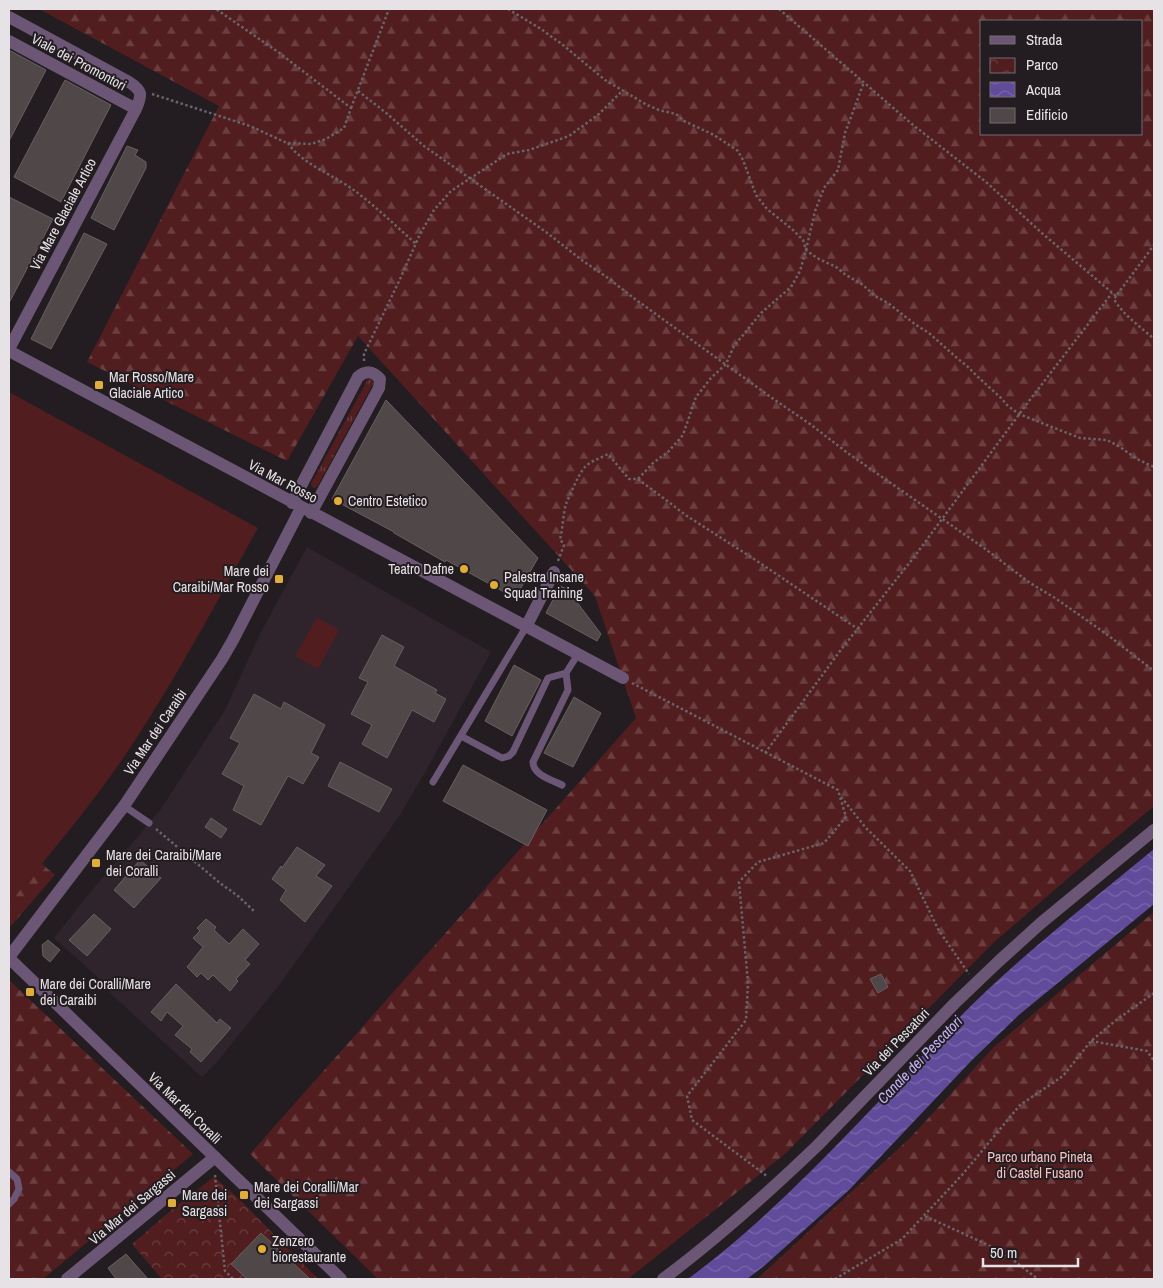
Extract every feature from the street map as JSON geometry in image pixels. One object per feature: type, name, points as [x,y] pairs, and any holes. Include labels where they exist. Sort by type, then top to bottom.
[{"type":"street","name":"Viale dei Promontori","points":[[9,16],[129,82],[140,91]]},
{"type":"street","name":"Viale dei Promontori","points":[[9,41],[136,109]]},
{"type":"street","name":"Via Mare Glaciale Artico","points":[[9,350],[136,109],[140,99],[140,91]]},
{"type":"street","name":"Via Mar Rosso","points":[[9,350],[622,678]]},
{"type":"street","name":"Via Mar dei Caraibi","points":[[9,957],[124,806],[226,652],[302,508],[358,377],[365,372],[374,373],[380,379],[379,388],[302,508]]},
{"type":"street","points":[[526,627],[554,572]]},
{"type":"street","name":"Via dei Pescatori","points":[[663,1279],[718,1236],[778,1184],[975,983],[1034,929],[1154,830]]},
{"type":"street","name":"Via Mar dei Coralli","points":[[9,957],[214,1158],[341,1279]]},
{"type":"street","name":"Via Mar dei Sargassi","points":[[67,1279],[214,1158]]},
{"type":"lane","points":[[434,782],[526,627]]},
{"type":"lane","points":[[562,785],[536,772],[533,762],[568,690],[566,673],[578,654]]},
{"type":"lane","points":[[461,736],[502,758],[509,756],[513,752],[548,678],[566,673]]},
{"type":"lane","points":[[124,806],[149,823]]},
{"type":"lane","points":[[9,1172],[17,1179],[19,1189],[9,1204]]},
{"type":"path","points":[[216,9],[278,52],[351,108]]},
{"type":"path","points":[[140,91],[250,126],[287,143],[310,144],[326,139],[344,128],[389,9]]},
{"type":"path","points":[[508,9],[563,45],[605,80],[647,105],[676,114],[684,121],[714,135],[738,151],[756,196],[767,209],[803,240],[806,250],[817,258],[836,266],[875,296],[888,303],[929,333],[968,366],[976,376],[1019,414],[1080,438],[1107,440],[1137,459],[1154,467]]},
{"type":"path","points":[[779,9],[913,125],[986,182],[1043,234],[1116,296]]},
{"type":"path","points":[[638,479],[653,462],[668,452],[683,435],[696,397],[711,378],[726,364],[734,346],[761,313],[791,287],[800,270],[818,203],[824,188],[838,170],[845,133],[864,82]]},
{"type":"path","points":[[365,372],[364,354],[416,244],[434,210],[451,191],[508,154],[529,150],[569,136],[599,114],[623,90]]},
{"type":"path","points":[[358,91],[424,146],[546,232],[635,299],[1030,583],[1105,633],[1154,671]]},
{"type":"path","points":[[287,143],[292,150],[304,159],[352,189],[416,244]]},
{"type":"path","points":[[1154,245],[1114,300],[1139,327],[1154,339]]},
{"type":"path","points":[[765,753],[1112,293]]},
{"type":"path","points":[[554,572],[564,546],[560,539],[566,505],[585,467],[608,454],[629,479],[638,479],[687,516],[754,558],[858,629]]},
{"type":"path","points":[[622,678],[838,790],[846,817],[824,843],[758,862],[739,882],[748,983],[746,1020],[687,1096],[692,1120],[778,1184]]},
{"type":"path","points":[[835,790],[866,828],[910,871],[938,929],[975,983]]},
{"type":"path","points":[[149,823],[255,912]]},
{"type":"path","points":[[835,1279],[902,1239],[962,1175],[1020,1105],[1063,1076],[1091,1041],[1154,993]]},
{"type":"path","points":[[1091,1041],[1147,1051],[1154,1061]]},
{"type":"path","points":[[214,1158],[225,1271],[233,1279]]},
{"type":"path","points":[[924,1216],[1001,1250],[1038,1279]]},
{"type":"shaded area","points":[[307,547],[491,652],[400,815],[280,984],[216,1063],[202,1077],[111,994],[101,980],[54,938],[161,809],[225,710],[260,634]]},
{"type":"green space","points":[[39,9],[1154,9],[1154,806],[992,944],[785,1154],[628,1279],[378,1279],[250,1154],[636,718],[595,596],[358,336],[287,461],[87,362],[219,106]]},
{"type":"green space","points":[[368,379],[372,380],[373,384],[317,487],[314,488],[311,484]]},
{"type":"green space","points":[[9,392],[258,528],[182,663],[134,742],[90,804],[9,904]]},
{"type":"green space","points":[[317,617],[339,630],[318,669],[295,656]]},
{"type":"green space","points":[[9,836],[55,875],[10,927],[9,926]]},
{"type":"green space","name":"Parco urbano Pineta di Castel Fusano","points":[[1154,912],[1154,1279],[757,1279],[910,1138],[994,1047]]},
{"type":"green space","points":[[9,980],[193,1154],[43,1279],[9,1279]]},
{"type":"green space","points":[[214,1177],[237,1197],[318,1279],[162,1279],[132,1244],[176,1206]]},
{"type":"water","name":"Canale dei Pescatori","points":[[1154,849],[1154,904],[1020,1014],[972,1060],[849,1190],[747,1279],[688,1279],[724,1251],[792,1190],[976,1001],[1050,934]]},
{"type":"building","points":[[9,50],[46,70],[9,141]]},
{"type":"building","points":[[65,80],[111,105],[61,202],[14,177]]},
{"type":"building","points":[[127,146],[138,150],[135,155],[146,162],[146,168],[114,230],[91,218]]},
{"type":"building","points":[[9,197],[53,219],[9,303]]},
{"type":"building","points":[[84,233],[107,244],[51,349],[31,339]]},
{"type":"building","points":[[386,400],[538,558],[515,598],[446,560],[445,562],[332,499]]},
{"type":"building","points":[[560,586],[567,589],[601,634],[597,641],[546,613]]},
{"type":"building","points":[[382,635],[404,647],[394,666],[437,690],[435,693],[446,699],[434,722],[412,710],[387,758],[362,744],[372,725],[351,714],[368,682],[359,678]]},
{"type":"building","points":[[514,665],[541,680],[512,736],[485,721]]},
{"type":"building","points":[[254,694],[281,709],[284,702],[325,725],[311,753],[319,757],[303,784],[288,776],[261,825],[233,810],[244,786],[222,774],[240,743],[230,738]]},
{"type":"building","points":[[574,697],[601,713],[573,767],[544,753]]},
{"type":"building","points":[[340,762],[392,789],[379,812],[328,786]]},
{"type":"building","points":[[463,765],[547,810],[528,846],[443,801]]},
{"type":"building","points":[[211,818],[227,829],[221,838],[205,827]]},
{"type":"building","points":[[297,847],[325,865],[316,876],[332,886],[305,922],[280,900],[286,890],[272,879]]},
{"type":"building","points":[[140,860],[161,878],[134,908],[114,890]]},
{"type":"building","points":[[94,914],[111,929],[87,956],[69,940]]},
{"type":"building","points":[[206,919],[216,927],[214,930],[229,944],[243,929],[259,944],[245,960],[250,964],[236,979],[238,981],[230,991],[213,975],[208,980],[201,973],[197,977],[187,967],[203,947],[193,938],[200,931],[197,928]]},
{"type":"building","points":[[48,940],[60,950],[50,962],[43,956],[42,945]]},
{"type":"building","points":[[881,974],[888,987],[878,993],[870,979]]},
{"type":"building","points":[[176,984],[217,1023],[220,1019],[231,1028],[201,1062],[190,1052],[192,1049],[175,1035],[183,1026],[167,1012],[161,1021],[151,1012]]},
{"type":"building","name":"Zenzero biorestaurante","points":[[261,1233],[310,1279],[247,1279],[231,1264]]},
{"type":"building","points":[[126,1254],[148,1279],[116,1279],[108,1268]]},
{"type":"place","name":"Mar Rosso/Mare Glaciale Artico","points":[[99,385]]},
{"type":"place","name":"Centro Estetico","points":[[338,501]]},
{"type":"place","name":"Teatro Dafne","points":[[464,569]]},
{"type":"place","name":"Mare dei Caraibi/Mar Rosso","points":[[279,579]]},
{"type":"place","name":"Palestra Insane Squad Training","points":[[494,585]]},
{"type":"place","name":"Mare dei Caraibi/Mare dei Coralli","points":[[96,863]]},
{"type":"place","name":"Mare dei Coralli/Mare dei Caraibi","points":[[30,992]]},
{"type":"place","name":"Mare dei Coralli/Mar dei Sargassi","points":[[244,1195]]},
{"type":"place","name":"Mare dei Sargassi","points":[[172,1203]]},
{"type":"place","name":"Zenzero biorestaurante","points":[[262,1249]]}]
